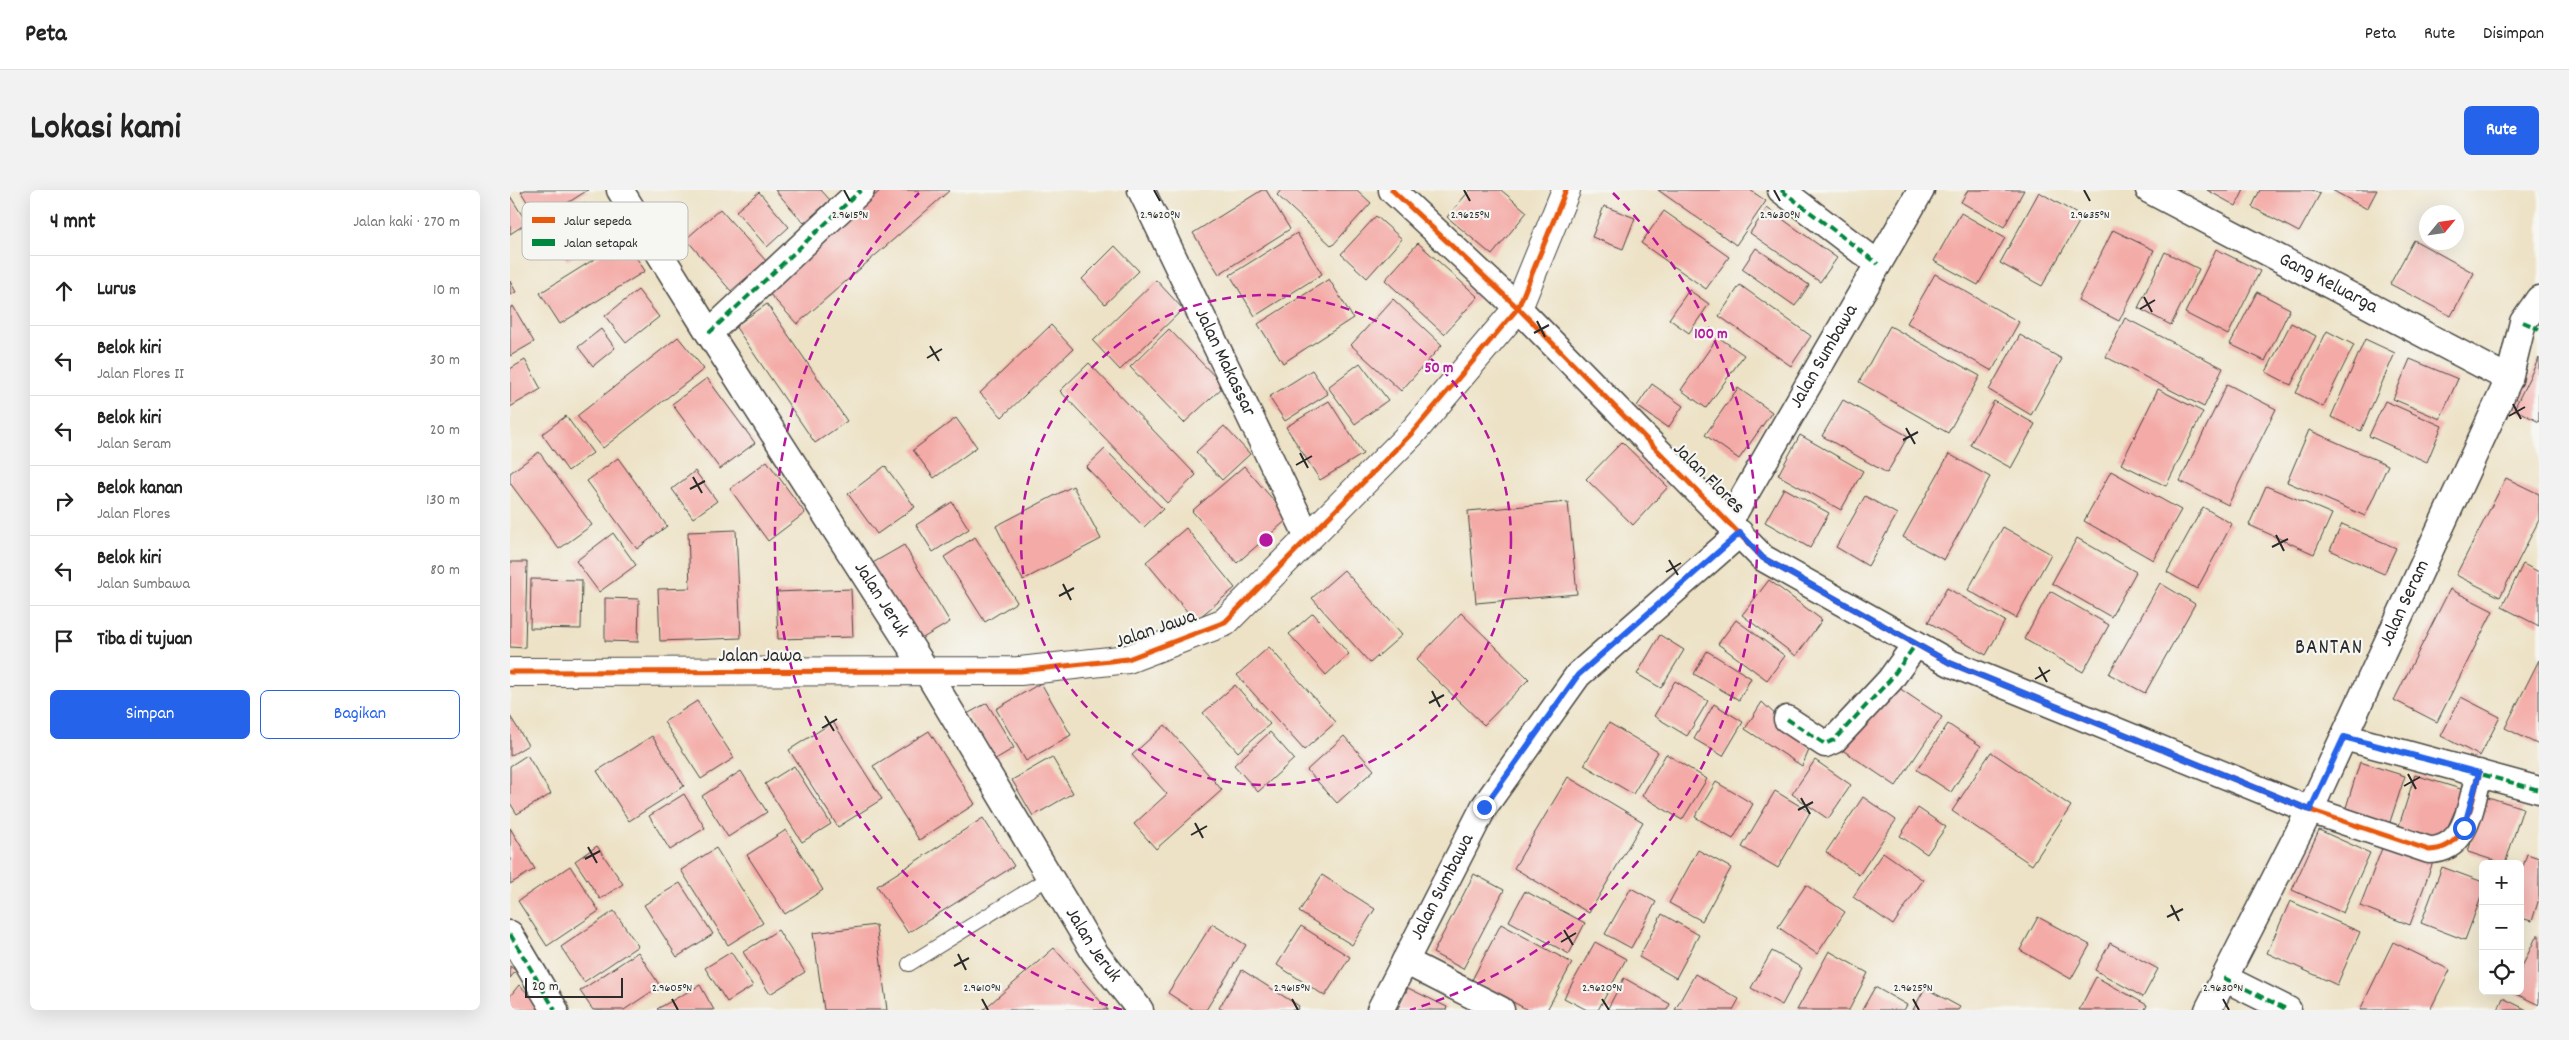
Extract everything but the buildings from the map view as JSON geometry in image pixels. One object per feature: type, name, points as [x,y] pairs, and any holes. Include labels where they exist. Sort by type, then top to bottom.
[{"type":"street","name":"Jalan Jeruk","points":[[620,190],[627,202]]},
{"type":"street","points":[[709,333],[860,190]]},
{"type":"street","name":"Jalan Makassar","points":[[1141,190],[1308,537]]},
{"type":"street","name":"Jalan Flores","points":[[1392,190],[1518,308],[1763,558],[1950,663],[2310,810],[2418,848],[2437,850],[2448,847],[2460,835],[2479,773]]},
{"type":"street","name":"Jalan Jawa","points":[[510,672],[1020,671],[1128,659],[1225,622],[1412,433],[1518,308],[1566,190]]},
{"type":"street","points":[[1782,190],[1878,264]]},
{"type":"street","name":"Jalan Sumbawa","points":[[1380,1010],[1484,807],[1578,675],[1734,528],[1878,264],[1921,190]]},
{"type":"street","name":"Gang Keluarga","points":[[2149,190],[2509,379]]},
{"type":"street","name":"Jalan Jeruk","points":[[664,260],[927,672],[1095,953],[1140,1010]]},
{"type":"street","name":"Jalan Seram","points":[[2208,1010],[2310,810],[2344,737],[2509,379],[2531,326],[2539,299]]},
{"type":"street","points":[[1787,719],[1825,744],[1834,740],[1890,680],[1916,644]]},
{"type":"street","points":[[2344,737],[2539,790]]},
{"type":"street","points":[[510,934],[555,1010]]},
{"type":"street","points":[[1405,961],[1501,1010]]},
{"type":"street","points":[[2224,978],[2288,1010]]},
{"type":"lane","points":[[909,964],[1050,878]]},
{"type":"marked path","points":[[709,333],[861,190]]},
{"type":"marked path","points":[[1781,190],[1878,264]]},
{"type":"marked path","points":[[2523,322],[2539,329]]},
{"type":"marked path","points":[[1787,719],[1825,744],[1834,740],[1890,680],[1916,644]]},
{"type":"marked path","points":[[2344,737],[2539,790]]},
{"type":"marked path","points":[[510,934],[555,1010]]},
{"type":"marked path","points":[[2224,978],[2288,1010]]},
{"type":"cycle path","points":[[1392,190],[1518,308],[1763,558],[1950,663],[2310,810],[2429,850],[2442,848],[2460,834],[2470,811],[2479,773]]},
{"type":"cycle path","points":[[510,672],[1020,671],[1128,659],[1225,622],[1412,433],[1518,308],[1566,190]]},
{"type":"district","name":"BANTAN","points":[[2329,649]]},
{"type":"route","points":[[1484,807],[1578,675],[1740,533],[1763,558],[1950,663],[2310,810],[2344,737],[2479,773],[2464,828]]}]
